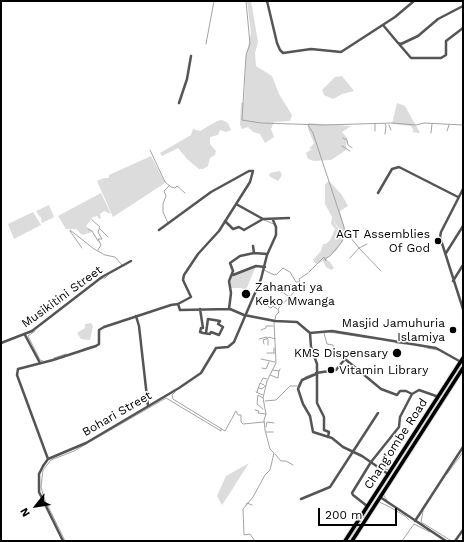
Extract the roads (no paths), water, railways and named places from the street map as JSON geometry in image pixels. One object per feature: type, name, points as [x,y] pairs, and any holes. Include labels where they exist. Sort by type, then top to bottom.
[{"type":"main road","name":"Chang'ombe Road","points":[[345,541],[462,360]]},
{"type":"main road","name":"Chang'ombe Road","points":[[352,541],[463,368]]},
{"type":"street","points":[[267,1],[277,43],[280,50],[283,52],[311,49],[341,52],[401,14],[414,1]]},
{"type":"street","points":[[399,44],[418,36],[438,20],[463,6]]},
{"type":"street","points":[[383,25],[411,58],[441,58],[446,55],[446,41],[463,28]]},
{"type":"street","points":[[179,103],[191,56]]},
{"type":"street","points":[[378,192],[392,169],[399,167],[458,197]]},
{"type":"street","points":[[63,541],[38,486],[39,474],[48,459],[16,373],[19,368],[66,356],[98,345],[99,330],[136,316],[178,304],[191,297],[183,280],[184,275],[198,254],[216,234],[225,221],[250,182],[253,171],[249,171],[211,192],[159,230]]},
{"type":"street","points":[[463,189],[441,232],[440,237],[453,281],[463,307]]},
{"type":"street","points":[[236,204],[263,219],[273,220],[289,218]]},
{"type":"street","points":[[225,221],[233,229],[239,227],[244,230],[263,219]]},
{"type":"street","points":[[244,315],[262,279],[267,254],[276,235],[276,227],[273,220]]},
{"type":"street","points":[[445,253],[463,226]]},
{"type":"street","points":[[253,246],[254,253]]},
{"type":"street","points":[[229,309],[231,293],[229,281],[233,274],[230,263],[231,261],[243,255],[254,253],[267,254]]},
{"type":"street","name":"Musikitini Street","points":[[1,342],[24,335],[102,277],[132,261]]},
{"type":"street","points":[[453,281],[463,265]]},
{"type":"street","points":[[233,274],[256,266],[265,267]]},
{"type":"street","points":[[178,304],[180,310],[229,309],[244,315],[275,321],[297,322],[310,333],[332,331],[436,348],[462,360]]},
{"type":"street","points":[[200,309],[203,328],[200,329],[200,332],[206,334],[210,334],[211,332],[220,334],[223,327],[218,324],[220,321],[208,319],[206,334]]},
{"type":"street","name":"Bohari Street","points":[[48,459],[86,443],[201,373],[216,348],[228,347],[234,342],[244,315]]},
{"type":"street","points":[[136,316],[139,326],[148,406]]},
{"type":"street","points":[[310,333],[311,347],[317,364],[317,402],[324,417],[324,430],[329,432],[328,436]]},
{"type":"street","points":[[24,335],[40,363]]},
{"type":"street","points":[[388,474],[328,436],[314,432],[311,420],[298,389],[302,380],[316,373],[336,370],[345,359],[381,388],[397,395],[400,391],[406,391],[412,394]]},
{"type":"street","points":[[367,506],[352,494],[354,487],[371,462],[399,427],[400,417],[412,394],[419,390],[436,396]]},
{"type":"street","points":[[301,499],[330,486],[378,413]]},
{"type":"street","points":[[415,521],[463,447]]},
{"type":"street","points":[[380,496],[446,541]]},
{"type":"street","points":[[455,541],[463,530]]},
{"type":"waterway","points":[[206,44],[214,1]]},
{"type":"waterway","points":[[246,1],[250,44],[246,55],[242,120],[261,123],[324,125],[392,123],[416,125],[424,123],[463,125]]},
{"type":"waterway","points":[[375,124],[375,131]]},
{"type":"waterway","points":[[385,124],[385,134]]},
{"type":"waterway","points":[[431,133],[432,124]]},
{"type":"waterway","points":[[308,125],[313,133],[344,227],[345,236],[330,256],[325,259],[326,261],[324,257],[309,272]]},
{"type":"waterway","points":[[389,125],[391,130]]},
{"type":"waterway","points":[[447,131],[449,125]]},
{"type":"waterway","points":[[343,138],[347,140],[348,145],[352,148]]},
{"type":"waterway","points":[[342,146],[350,151]]},
{"type":"waterway","points":[[150,150],[165,182],[171,187],[175,188],[177,186],[185,193]]},
{"type":"waterway","points":[[168,223],[163,212],[163,204],[166,196],[164,191],[169,186]]},
{"type":"waterway","points":[[92,220],[100,227],[98,232],[102,239],[98,239],[101,245],[98,250]]},
{"type":"waterway","points":[[264,220],[274,224]]},
{"type":"waterway","points":[[88,229],[92,231],[98,241]]},
{"type":"waterway","points":[[100,229],[108,237]]},
{"type":"waterway","points":[[70,230],[94,249],[105,255],[115,257],[122,265]]},
{"type":"waterway","points":[[70,231],[82,248]]},
{"type":"waterway","points":[[345,231],[359,248],[367,244]]},
{"type":"waterway","points":[[350,258],[359,248],[381,271]]},
{"type":"waterway","points":[[264,270],[274,275],[283,268],[290,272],[296,282],[299,282]]},
{"type":"waterway","points":[[275,320],[276,315],[279,312],[278,309],[297,289],[300,282],[299,279],[308,273]]},
{"type":"waterway","points":[[102,278],[105,278],[109,274]]},
{"type":"waterway","points":[[281,293],[283,287],[287,287],[290,284],[296,290]]},
{"type":"waterway","points":[[282,292],[290,296]]},
{"type":"waterway","points":[[257,300],[260,298],[269,307],[271,308],[273,306],[277,309]]},
{"type":"waterway","points":[[255,541],[250,534],[244,535],[243,509],[253,497],[265,475],[270,470],[274,453],[270,449],[265,430],[264,420],[266,414],[263,398],[267,381],[276,363],[274,322]]},
{"type":"waterway","points":[[261,330],[266,328],[266,326],[273,326]]},
{"type":"waterway","points":[[35,331],[28,336],[40,360],[43,361]]},
{"type":"waterway","points":[[329,332],[369,338]]},
{"type":"waterway","points":[[324,333],[327,344],[333,345],[334,350],[343,360]]},
{"type":"waterway","points":[[259,339],[267,337],[267,339],[269,337],[275,339]]},
{"type":"waterway","points":[[264,344],[263,340],[267,339]]},
{"type":"waterway","points":[[268,340],[268,345]]},
{"type":"waterway","points":[[396,343],[405,344]]},
{"type":"waterway","points":[[83,349],[93,346]]},
{"type":"waterway","points":[[274,348],[274,353]]},
{"type":"waterway","points":[[427,348],[438,350]]},
{"type":"waterway","points":[[267,353],[274,353]]},
{"type":"waterway","points":[[54,358],[66,354]]},
{"type":"waterway","points":[[261,359],[275,362]]},
{"type":"waterway","points":[[262,368],[266,369],[269,362]]},
{"type":"waterway","points":[[273,370],[279,371],[280,369]]},
{"type":"waterway","points":[[270,375],[278,378],[279,371]]},
{"type":"waterway","points":[[305,377],[313,374]]},
{"type":"waterway","points":[[261,382],[263,378],[267,379]]},
{"type":"waterway","points":[[298,386],[301,380]]},
{"type":"waterway","points":[[257,392],[260,383],[264,385]]},
{"type":"waterway","points":[[259,388],[262,389],[266,385]]},
{"type":"waterway","points":[[265,401],[276,400],[290,386],[297,386]]},
{"type":"waterway","points":[[175,392],[172,395],[173,399],[225,431],[236,411],[238,415],[241,415],[241,422],[243,424],[264,422]]},
{"type":"waterway","points":[[256,392],[263,395]]},
{"type":"waterway","points":[[263,398],[258,395],[257,404],[263,409]]},
{"type":"waterway","points":[[65,541],[44,498],[41,487],[43,470],[51,460],[74,451],[166,398],[221,431],[221,429]]},
{"type":"waterway","points":[[255,410],[259,411],[258,413],[266,414]]},
{"type":"waterway","points":[[266,427],[267,422],[274,423]]},
{"type":"waterway","points":[[266,432],[273,432]]},
{"type":"waterway","points":[[447,474],[463,452]]},
{"type":"waterway","points":[[275,454],[281,461],[286,461],[293,465]]},
{"type":"waterway","points":[[382,468],[389,470]]},
{"type":"waterway","points":[[385,492],[384,496],[387,500]]},
{"type":"waterway","points":[[379,502],[405,516],[409,520]]},
{"type":"waterway","points":[[246,505],[247,503],[252,505]]},
{"type":"waterway","points":[[423,511],[421,522],[450,540]]},
{"type":"waterway","points":[[348,541],[366,513]]},
{"type":"waterway","points":[[402,541],[414,524],[430,532]]},
{"type":"place","name":"AGT Assemblies Of God","points":[[438,241]]},
{"type":"place","name":"Zahanati ya Keko Mwanga","points":[[246,294]]},
{"type":"place","name":"Masjid Jamuhuria Islamiya","points":[[453,330]]},
{"type":"place","name":"KMS Dispensary","points":[[397,353]]},
{"type":"place","name":"Vitamin Library","points":[[331,370]]}]
